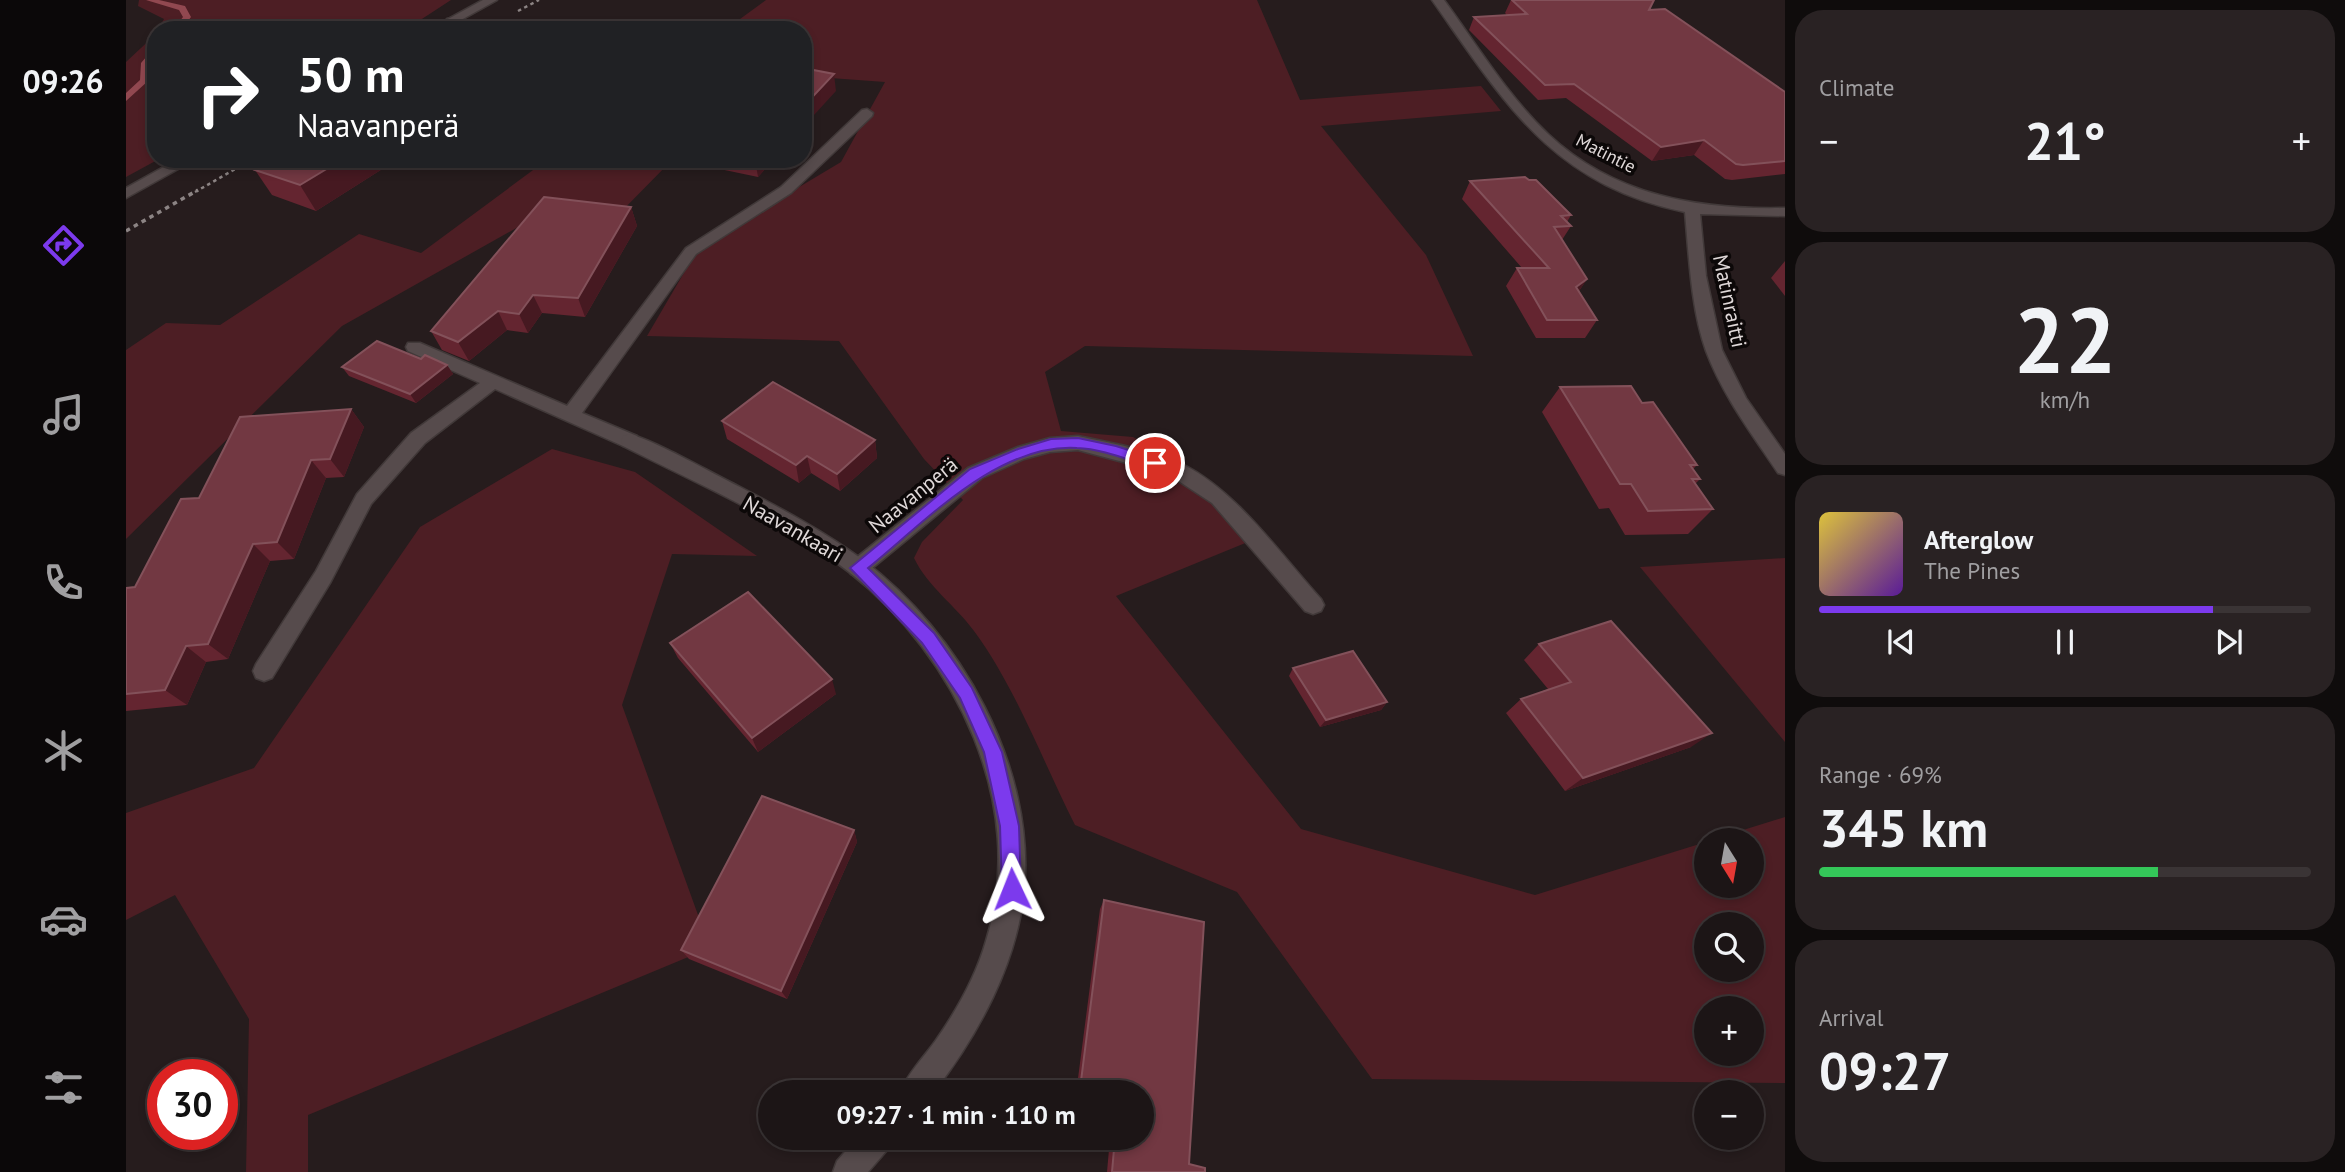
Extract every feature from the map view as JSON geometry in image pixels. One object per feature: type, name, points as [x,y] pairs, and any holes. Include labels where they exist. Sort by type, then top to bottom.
[{"type":"street","points":[[451,21],[491,0]]},
{"type":"street","name":"Matintie","points":[[1438,0],[1532,125],[1558,150],[1586,169],[1692,208],[1785,212]]},
{"type":"street","points":[[812,165],[867,113]]},
{"type":"street","points":[[126,194],[173,168]]},
{"type":"street","points":[[571,414],[691,251],[786,190],[809,168]]},
{"type":"street","name":"Matinraitti","points":[[1692,208],[1698,276],[1714,350],[1738,400],[1785,468]]},
{"type":"street","name":"Naavankaari","points":[[414,347],[630,441],[813,536],[858,568],[928,638],[966,693],[993,752],[1009,826],[1012,889],[999,942],[979,991],[940,1062],[925,1080]]},
{"type":"street","points":[[264,671],[323,578],[364,499],[418,438],[493,382]]},
{"type":"street","name":"Naavanperä","points":[[858,568],[975,473],[1018,454],[1051,444],[1078,443],[1116,451],[1175,469],[1219,498],[1312,606]]},
{"type":"street","points":[[848,1172],[867,1150]]},
{"type":"path","points":[[126,231],[237,168]]},
{"type":"shaded area","points":[[139,0],[451,0],[419,21],[163,21],[164,19],[138,6]]},
{"type":"shaded area","points":[[766,0],[1257,0],[1300,100],[1481,86],[1501,111],[1321,126],[1426,255],[1473,356],[1085,346],[1045,372],[1061,431],[1133,437],[1195,471],[1260,537],[1116,596],[1301,829],[1535,895],[1694,846],[1694,898],[1764,898],[1764,828],[1750,828],[1785,817],[1785,1083],[1764,1083],[1764,1080],[1694,1080],[1694,1082],[1372,1079],[1237,892],[1075,825],[1003,676],[974,631],[934,587],[914,558],[922,542],[963,500],[924,459],[839,341],[647,336],[699,247],[841,162],[885,82],[812,77],[812,21],[737,21]]},
{"type":"shaded area","points":[[147,42],[147,166],[126,177],[126,62]]},
{"type":"shaded area","points":[[536,168],[664,168],[617,216],[550,209],[342,326],[126,539],[126,350],[166,323],[220,325],[359,234],[421,253]]},
{"type":"shaded area","points":[[552,449],[635,472],[757,556],[672,554],[622,705],[710,948],[308,1115],[308,1172],[246,1172],[249,1019],[175,895],[126,920],[126,813],[254,768],[420,527]]},
{"type":"shaded area","points":[[1785,558],[1785,742],[1640,567]]},
{"type":"building","points":[[1512,0],[1654,0],[1649,10],[1665,9],[1785,92],[1785,161],[1736,164],[1704,140],[1661,147],[1574,84],[1545,85],[1474,17],[1527,14]]},
{"type":"building","points":[[812,70],[834,74],[812,97]]},
{"type":"building","points":[[258,168],[328,168],[300,185],[255,170]]},
{"type":"building","points":[[1525,177],[1536,180],[1571,215],[1561,216],[1571,226],[1554,227],[1587,279],[1576,287],[1597,320],[1547,320],[1517,268],[1549,268],[1470,181]]},
{"type":"building","points":[[544,197],[631,207],[578,298],[533,295],[519,314],[498,311],[458,342],[431,331]]},
{"type":"building","points":[[377,341],[421,359],[425,355],[447,365],[410,394],[342,367]]},
{"type":"building","points":[[773,382],[875,440],[837,474],[807,456],[796,465],[722,421]]},
{"type":"building","points":[[1631,386],[1642,403],[1653,402],[1697,465],[1690,465],[1700,479],[1692,479],[1713,509],[1648,511],[1631,484],[1620,484],[1560,387]]},
{"type":"building","points":[[351,409],[330,459],[311,460],[277,542],[253,544],[208,644],[186,646],[165,690],[126,694],[126,588],[135,587],[181,499],[199,498],[240,417]]},
{"type":"building","points":[[748,592],[832,679],[752,738],[670,643]]},
{"type":"building","points":[[1611,621],[1712,733],[1583,778],[1521,699],[1571,682],[1539,644]]},
{"type":"building","points":[[1353,651],[1387,702],[1326,720],[1293,668]]},
{"type":"building","points":[[762,796],[854,830],[781,991],[681,950]]},
{"type":"building","points":[[1104,900],[1204,922],[1189,1164],[1205,1168],[1205,1172],[1112,1172],[1114,1150],[1154,1150],[1154,1080],[1081,1080]]},
{"type":"waterway","points":[[150,0],[182,8],[187,17],[184,21]]},
{"type":"waterway","points":[[126,98],[144,81],[147,61]]},
{"type":"route","points":[[1012,889],[1009,826],[993,752],[966,693],[928,638],[894,601],[858,568],[975,473],[1018,454],[1051,444],[1078,443],[1155,463]]}]
